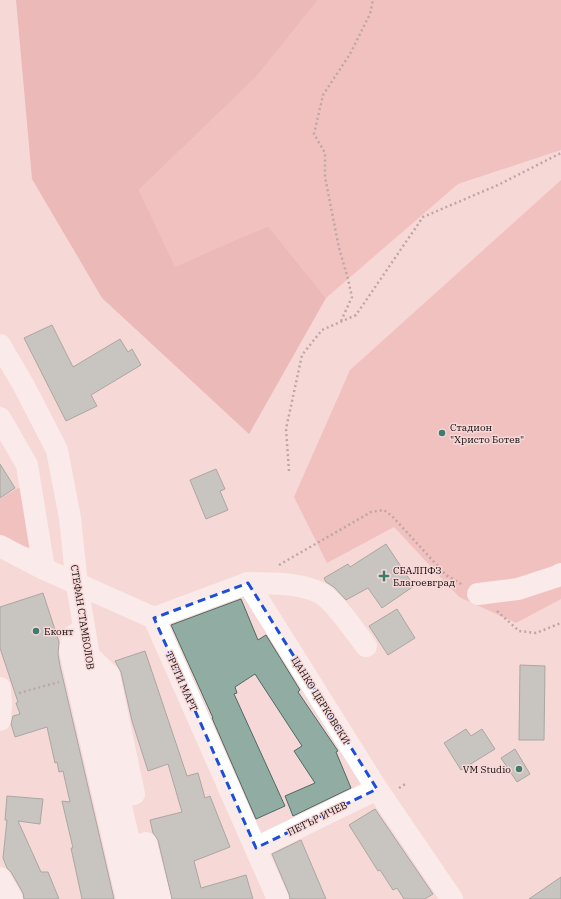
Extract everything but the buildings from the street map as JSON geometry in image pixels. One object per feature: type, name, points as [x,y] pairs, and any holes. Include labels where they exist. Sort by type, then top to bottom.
[{"type":"street","name":"СТЕФАН СТАМБОЛОВ","points":[[0,345],[24,386],[57,450],[70,518],[77,585],[89,656],[124,820],[144,899]]},
{"type":"street","points":[[0,418],[27,465],[44,569]]},
{"type":"street","points":[[27,465],[57,450]]},
{"type":"street","points":[[0,546],[77,585],[154,618],[248,583],[296,585],[322,593],[339,611],[366,646]]},
{"type":"street","points":[[478,594],[518,589],[561,574]]},
{"type":"street","name":"ЦАНКО ЦЕРКОВСКИ","points":[[248,583],[378,789],[452,899]]},
{"type":"street","name":"ТРЕТИ МАРТ","points":[[154,618],[278,899]]},
{"type":"street","points":[[84,628],[72,637],[70,652],[127,899]]},
{"type":"street","points":[[89,656],[109,675],[139,815],[160,899]]},
{"type":"street","points":[[0,693],[0,720]]},
{"type":"street","name":"ПЕТЪР ИЧЕВ","points":[[256,848],[378,789]]},
{"type":"street","points":[[0,878],[12,899]]},
{"type":"path","points":[[341,321],[352,297],[339,248],[325,176],[325,153],[314,134],[323,95],[350,54],[370,14],[373,0]]},
{"type":"path","points":[[289,471],[286,429],[302,355],[322,330],[356,315],[423,217],[498,185],[561,153]]},
{"type":"path","points":[[275,567],[371,512],[384,510],[392,516],[446,575],[478,594],[519,631],[536,633],[561,623]]},
{"type":"path","points":[[0,693],[76,678]]},
{"type":"highlighted area","points":[[248,583],[377,789],[256,848],[154,618]]},
{"type":"shaded area","points":[[16,0],[318,0],[257,76],[139,190],[175,267],[268,226],[326,298],[249,434],[102,298],[32,179]]},
{"type":"shaded area","points":[[318,0],[561,0],[561,150],[458,184],[326,298],[268,226],[175,268],[139,190],[257,76]]},
{"type":"shaded area","name":"Стадион \"Христо Ботев\"","points":[[561,180],[561,599],[516,623],[459,597],[394,527],[327,563],[294,497],[350,370]]},
{"type":"shaded area","points":[[23,487],[34,548],[0,543],[0,499],[16,489]]},
{"type":"place","name":"Стадион \"Христо Ботев\"","points":[[442,433]]},
{"type":"place","name":"СБАЛПФЗ Благоевград","points":[[384,576]]},
{"type":"place","name":"Еконт","points":[[36,631]]},
{"type":"place","name":"VM Studio","points":[[519,769]]}]
